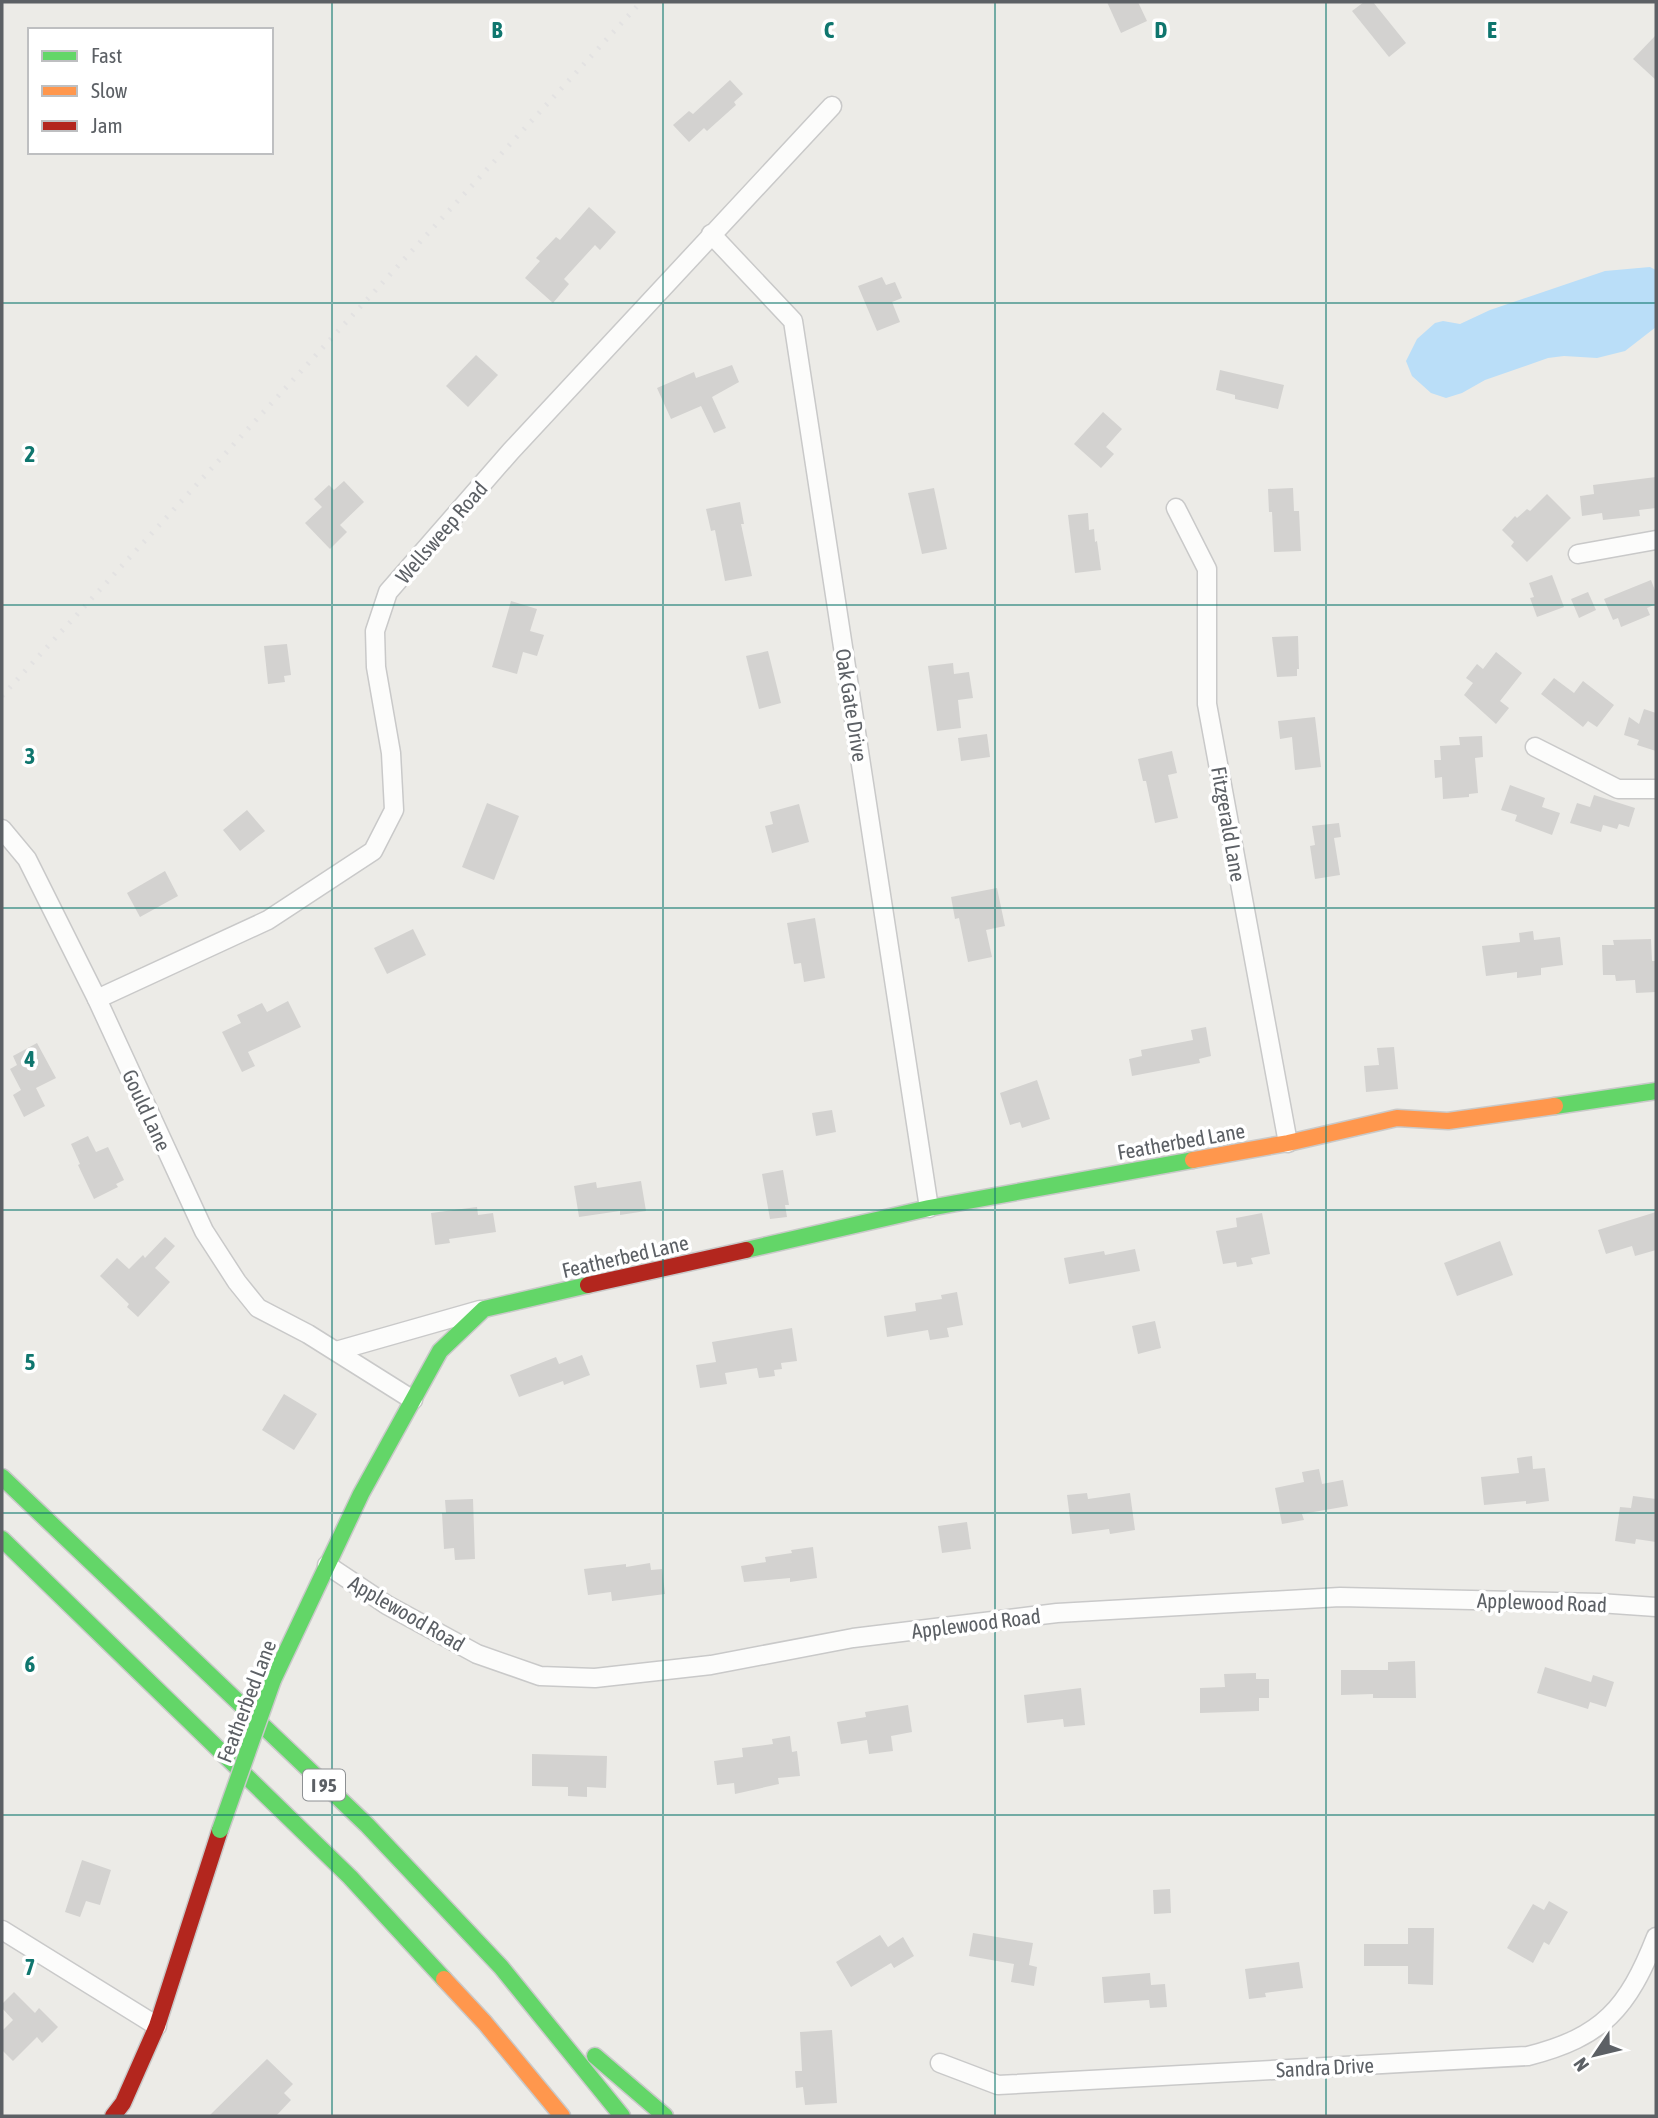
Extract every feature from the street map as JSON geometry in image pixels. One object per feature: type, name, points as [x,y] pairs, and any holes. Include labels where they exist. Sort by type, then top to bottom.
[{"type":"main road","name":"Featherbed Lane","points":[[114,2116],[123,2103],[158,2026],[220,1830],[273,1680],[361,1494],[440,1351],[484,1309],[929,1208],[1288,1143],[1397,1118],[1448,1121],[1656,1091]]},
{"type":"main road","name":"I 95","points":[[2,1477],[367,1825],[501,1967],[622,2116]]},
{"type":"main road","name":"I 95","points":[[2,1539],[350,1877],[485,2023],[562,2116]]},
{"type":"main road","points":[[501,1967],[621,2080],[664,2116]]},
{"type":"street","name":"Wellsweep Road","points":[[97,999],[268,920],[373,851],[394,810],[391,753],[376,667],[375,631],[388,592],[511,451],[710,234],[832,106]]},
{"type":"street","name":"Oak Gate Drive","points":[[710,234],[793,321],[929,1208]]},
{"type":"street","name":"Fitzgerald Lane","points":[[1176,508],[1207,569],[1207,704],[1288,1143]]},
{"type":"street","points":[[1578,554],[1656,540]]},
{"type":"street","points":[[1535,747],[1618,789],[1656,789]]},
{"type":"street","name":"Gould Lane","points":[[2,829],[27,859],[97,999],[204,1231],[237,1282],[258,1308],[308,1334],[413,1400]]},
{"type":"street","points":[[336,1351],[484,1309]]},
{"type":"street","name":"Applewood Road","points":[[327,1565],[387,1605],[477,1654],[540,1676],[595,1678],[710,1665],[853,1638],[1057,1613],[1340,1597],[1599,1603],[1656,1607]]},
{"type":"street","points":[[2,1930],[158,2026]]},
{"type":"street","name":"Sandra Drive","points":[[940,2063],[998,2085],[1528,2056],[1560,2048],[1592,2032],[1619,2007],[1641,1975],[1656,1937]]},
{"type":"water","points":[[1650,267],[1656,270],[1656,327],[1625,351],[1597,358],[1548,358],[1485,380],[1462,393],[1446,398],[1431,393],[1412,376],[1406,361],[1417,339],[1435,323],[1443,321],[1460,324],[1490,310],[1605,271]]},
{"type":"building","points":[[1107,2],[1138,2],[1147,21],[1121,33]]},
{"type":"building","points":[[1364,2],[1373,2],[1406,43],[1389,57],[1352,11]]},
{"type":"building","points":[[1656,35],[1656,80],[1633,59]]},
{"type":"building","points":[[730,80],[743,94],[734,102],[736,105],[707,131],[704,128],[689,142],[673,125],[689,111],[693,114]]},
{"type":"building","points":[[589,207],[616,232],[600,250],[595,245],[564,279],[569,284],[553,303],[525,278],[540,261],[536,258],[556,237],[560,240]]},
{"type":"building","points":[[882,277],[886,285],[895,282],[902,298],[892,302],[900,322],[877,331],[858,286]]},
{"type":"building","points":[[476,355],[498,375],[468,407],[446,386]]},
{"type":"building","points":[[732,365],[739,382],[712,397],[726,428],[714,433],[701,406],[671,419],[657,388],[694,372],[696,378]]},
{"type":"building","points":[[1220,370],[1284,385],[1278,409],[1235,399],[1235,395],[1216,390]]},
{"type":"building","points":[[1103,412],[1122,429],[1106,447],[1114,454],[1101,468],[1074,444]]},
{"type":"building","points":[[1656,477],[1656,508],[1639,510],[1640,516],[1603,520],[1602,513],[1582,516],[1580,496],[1594,494],[1593,485]]},
{"type":"building","points":[[344,481],[364,502],[340,525],[347,532],[330,549],[305,523],[322,507],[314,499],[329,485],[334,490]]},
{"type":"building","points":[[934,488],[947,549],[922,554],[908,493]]},
{"type":"building","points":[[1293,488],[1294,511],[1299,511],[1301,551],[1274,552],[1268,489]]},
{"type":"building","points":[[1547,494],[1571,518],[1527,562],[1511,546],[1514,542],[1502,530],[1515,516],[1517,518],[1527,509],[1530,511]]},
{"type":"building","points":[[740,502],[744,524],[741,524],[752,576],[725,581],[715,530],[711,531],[706,509]]},
{"type":"building","points":[[1088,513],[1089,530],[1094,529],[1101,570],[1075,573],[1068,515]]},
{"type":"building","points":[[1552,575],[1564,607],[1537,617],[1530,598],[1534,597],[1529,583]]},
{"type":"building","points":[[1651,580],[1656,593],[1656,604],[1647,608],[1650,615],[1621,627],[1618,618],[1613,620],[1604,599]]},
{"type":"building","points":[[1588,592],[1596,610],[1579,618],[1571,599]]},
{"type":"building","points":[[511,601],[537,609],[530,631],[544,635],[537,656],[523,652],[517,674],[492,667]]},
{"type":"building","points":[[1298,636],[1297,676],[1277,677],[1272,637]]},
{"type":"building","points":[[287,644],[291,675],[284,676],[285,682],[268,684],[264,646]]},
{"type":"building","points":[[768,651],[781,703],[759,709],[746,656]]},
{"type":"building","points":[[1496,652],[1522,673],[1500,701],[1509,708],[1496,724],[1464,695],[1473,683],[1466,678],[1477,664],[1483,669]]},
{"type":"building","points":[[953,663],[954,674],[969,672],[973,698],[958,700],[961,728],[937,731],[928,666]]},
{"type":"building","points":[[1554,678],[1574,693],[1583,681],[1614,705],[1597,727],[1588,721],[1583,727],[1541,694]]},
{"type":"building","points":[[1644,709],[1656,713],[1656,751],[1637,745],[1639,740],[1624,735],[1629,717],[1639,724]]},
{"type":"building","points":[[1315,717],[1321,767],[1295,770],[1292,737],[1280,739],[1278,721]]},
{"type":"building","points":[[987,734],[990,757],[961,761],[958,738]]},
{"type":"building","points":[[1482,736],[1483,757],[1475,758],[1478,793],[1469,794],[1469,797],[1443,799],[1442,777],[1435,778],[1434,760],[1441,760],[1440,746],[1460,745],[1459,737]]},
{"type":"building","points":[[1172,751],[1177,773],[1168,775],[1178,818],[1155,823],[1138,759]]},
{"type":"building","points":[[1510,785],[1545,798],[1542,807],[1560,813],[1552,835],[1515,821],[1517,815],[1501,810]]},
{"type":"building","points":[[1594,795],[1635,808],[1629,827],[1619,824],[1617,829],[1603,825],[1601,832],[1570,823],[1577,803],[1590,807]]},
{"type":"building","points":[[487,803],[519,816],[494,880],[462,867]]},
{"type":"building","points":[[799,804],[809,842],[772,853],[765,826],[773,824],[770,812]]},
{"type":"building","points":[[247,810],[265,831],[240,851],[223,830]]},
{"type":"building","points":[[1339,823],[1341,837],[1334,838],[1340,875],[1315,879],[1310,846],[1315,845],[1312,826]]},
{"type":"building","points":[[165,871],[178,896],[140,917],[127,893]]},
{"type":"building","points":[[997,888],[1005,926],[986,930],[992,957],[968,962],[959,918],[955,919],[951,897]]},
{"type":"building","points":[[815,918],[825,978],[804,982],[801,963],[794,964],[787,923]]},
{"type":"building","points":[[413,929],[426,955],[387,974],[374,948]]},
{"type":"building","points":[[1533,931],[1534,940],[1560,937],[1563,965],[1541,968],[1541,975],[1517,978],[1517,972],[1486,976],[1482,946],[1520,942],[1519,933]]},
{"type":"building","points":[[1651,939],[1652,961],[1656,961],[1656,992],[1636,993],[1635,980],[1616,981],[1615,975],[1603,975],[1602,945],[1614,945],[1613,940]]},
{"type":"building","points":[[288,1001],[301,1027],[248,1052],[255,1066],[242,1072],[222,1032],[241,1023],[237,1015],[262,1003],[267,1012]]},
{"type":"building","points":[[1206,1027],[1211,1056],[1199,1059],[1200,1063],[1132,1076],[1129,1059],[1142,1056],[1141,1050],[1193,1040],[1191,1030]]},
{"type":"building","points":[[37,1043],[56,1078],[36,1088],[45,1106],[24,1117],[13,1095],[21,1090],[10,1069],[17,1065],[13,1056]]},
{"type":"building","points":[[1394,1047],[1398,1089],[1366,1092],[1364,1066],[1379,1065],[1377,1048]]},
{"type":"building","points":[[1037,1080],[1050,1119],[1022,1128],[1020,1122],[1010,1125],[1000,1093]]},
{"type":"building","points":[[832,1110],[836,1132],[816,1136],[812,1113]]},
{"type":"building","points":[[88,1136],[96,1152],[108,1147],[124,1180],[116,1184],[118,1187],[94,1199],[71,1144]]},
{"type":"building","points":[[783,1170],[789,1205],[785,1205],[787,1217],[770,1219],[762,1174]]},
{"type":"building","points":[[641,1181],[646,1211],[620,1215],[620,1211],[579,1217],[574,1186],[596,1182],[597,1188]]},
{"type":"building","points":[[477,1207],[478,1215],[493,1213],[496,1232],[449,1239],[450,1243],[435,1245],[431,1213]]},
{"type":"building","points":[[1656,1212],[1656,1250],[1635,1256],[1632,1246],[1606,1254],[1598,1230]]},
{"type":"building","points":[[1262,1213],[1270,1254],[1251,1258],[1253,1264],[1237,1267],[1236,1262],[1223,1264],[1216,1231],[1237,1227],[1236,1218]]},
{"type":"building","points":[[165,1237],[175,1246],[155,1268],[170,1282],[138,1317],[127,1307],[129,1304],[100,1276],[117,1258],[129,1269],[143,1255],[145,1258]]},
{"type":"building","points":[[1500,1241],[1513,1275],[1457,1296],[1444,1263]]},
{"type":"building","points":[[1135,1249],[1140,1271],[1069,1284],[1064,1258],[1104,1251],[1105,1255]]},
{"type":"building","points":[[957,1292],[963,1325],[947,1328],[949,1337],[930,1340],[928,1330],[887,1337],[884,1316],[916,1311],[915,1303],[942,1299],[941,1295]]},
{"type":"building","points":[[1155,1321],[1161,1348],[1138,1354],[1132,1326]]},
{"type":"building","points":[[792,1328],[797,1361],[781,1363],[782,1369],[774,1370],[775,1376],[759,1378],[757,1368],[725,1373],[727,1384],[700,1388],[696,1365],[716,1362],[712,1342]]},
{"type":"building","points":[[582,1355],[590,1375],[564,1385],[563,1381],[519,1397],[510,1375],[556,1357],[559,1364]]},
{"type":"building","points":[[284,1394],[317,1414],[294,1450],[262,1430]]},
{"type":"building","points":[[1532,1456],[1533,1469],[1545,1468],[1549,1501],[1484,1505],[1481,1477],[1519,1473],[1517,1458]]},
{"type":"building","points":[[1319,1469],[1322,1484],[1343,1480],[1348,1506],[1302,1514],[1304,1520],[1282,1524],[1275,1488],[1304,1482],[1302,1472]]},
{"type":"building","points":[[1087,1493],[1088,1499],[1130,1493],[1135,1530],[1110,1534],[1109,1529],[1072,1534],[1067,1495]]},
{"type":"building","points":[[1633,1496],[1656,1499],[1656,1542],[1636,1539],[1635,1544],[1615,1541],[1620,1507],[1631,1508]]},
{"type":"building","points":[[473,1499],[475,1559],[455,1560],[454,1548],[444,1549],[442,1513],[446,1513],[445,1500]]},
{"type":"building","points":[[967,1522],[971,1549],[942,1553],[938,1526]]},
{"type":"building","points":[[813,1547],[817,1578],[790,1582],[790,1578],[744,1582],[741,1566],[766,1562],[765,1557],[792,1553],[791,1550]]},
{"type":"building","points":[[650,1563],[651,1570],[662,1569],[665,1594],[612,1601],[611,1592],[588,1595],[584,1569]]},
{"type":"building","points":[[1415,1661],[1416,1698],[1373,1698],[1373,1694],[1341,1695],[1341,1670],[1388,1670],[1388,1662]]},
{"type":"building","points":[[1545,1667],[1591,1682],[1593,1675],[1614,1682],[1606,1707],[1590,1702],[1588,1709],[1537,1693]]},
{"type":"building","points":[[1256,1673],[1256,1679],[1269,1679],[1269,1698],[1259,1698],[1259,1711],[1200,1713],[1200,1688],[1225,1687],[1224,1674]]},
{"type":"building","points":[[1081,1688],[1085,1725],[1064,1727],[1063,1719],[1027,1723],[1024,1695]]},
{"type":"building","points":[[908,1705],[912,1732],[891,1736],[893,1751],[869,1754],[867,1740],[841,1744],[837,1722],[866,1717],[865,1712]]},
{"type":"building","points":[[790,1736],[792,1752],[797,1751],[800,1776],[778,1778],[779,1784],[735,1794],[734,1783],[717,1785],[714,1761],[743,1757],[742,1748],[773,1744],[772,1739]]},
{"type":"building","points":[[532,1754],[607,1756],[606,1788],[587,1787],[587,1797],[568,1796],[568,1787],[532,1786]]},
{"type":"building","points":[[82,1860],[111,1870],[100,1905],[86,1901],[80,1917],[65,1912]]},
{"type":"building","points":[[1170,1889],[1171,1913],[1154,1914],[1153,1890]]},
{"type":"building","points":[[1549,1901],[1568,1912],[1549,1945],[1544,1942],[1533,1963],[1507,1948],[1533,1904],[1544,1910]]},
{"type":"building","points":[[1408,1928],[1434,1928],[1433,1985],[1408,1984],[1408,1966],[1364,1966],[1364,1944],[1408,1944]]},
{"type":"building","points":[[973,1933],[1033,1943],[1029,1965],[1037,1967],[1034,1986],[1011,1982],[1014,1964],[969,1956]]},
{"type":"building","points":[[880,1935],[888,1947],[903,1937],[914,1956],[894,1968],[891,1963],[851,1987],[836,1962]]},
{"type":"building","points":[[1299,1962],[1303,1988],[1265,1993],[1266,1997],[1249,1999],[1245,1969]]},
{"type":"building","points":[[1150,1973],[1151,1985],[1165,1984],[1167,2007],[1150,2008],[1149,2000],[1104,2003],[1102,1977]]},
{"type":"building","points":[[14,1992],[35,2013],[39,2008],[58,2027],[42,2043],[37,2037],[13,2061],[2,2050],[2,2031],[13,2020],[2,2008],[2,2004]]},
{"type":"building","points":[[832,2030],[837,2103],[805,2105],[803,2087],[796,2088],[795,2071],[802,2071],[800,2032]]},
{"type":"building","points":[[267,2059],[293,2084],[284,2093],[291,2100],[276,2116],[209,2116]]},
{"type":"railway","points":[[2,696],[641,2]]},
{"type":"traffic: fast","points":[[1555,1106],[1656,1091]]},
{"type":"traffic: fast","points":[[746,1250],[929,1208],[1193,1160]]},
{"type":"traffic: fast","points":[[273,1680],[361,1494],[440,1351],[484,1309],[588,1285]]},
{"type":"traffic: fast","points":[[2,1477],[367,1825],[501,1967],[622,2116]]},
{"type":"traffic: fast","points":[[2,1539],[350,1877],[444,1979]]},
{"type":"traffic: fast","points":[[220,1830],[273,1680]]},
{"type":"traffic: fast","points":[[595,2056],[665,2116]]},
{"type":"traffic: slow","points":[[1193,1160],[1288,1143],[1397,1118],[1448,1121],[1555,1106]]},
{"type":"traffic: slow","points":[[444,1979],[485,2023],[562,2116]]},
{"type":"traffic: jam","points":[[588,1285],[746,1250]]},
{"type":"traffic: jam","points":[[113,2116],[123,2103],[157,2026],[220,1830]]}]
